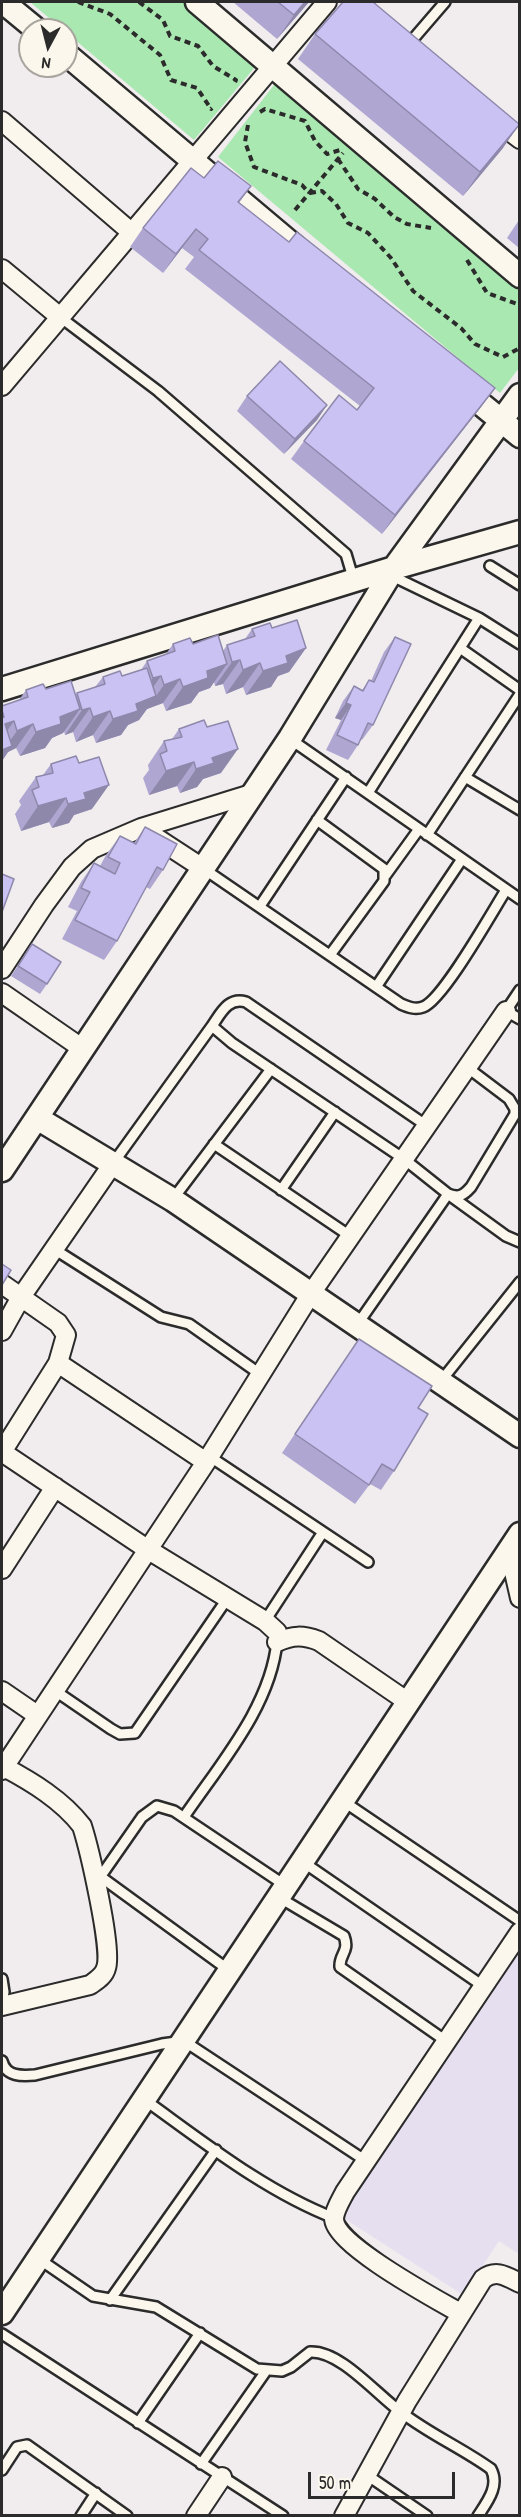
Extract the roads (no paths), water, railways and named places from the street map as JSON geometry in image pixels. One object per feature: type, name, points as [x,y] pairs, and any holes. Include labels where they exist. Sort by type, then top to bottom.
[{"type":"street","points":[[3,2],[22,18]]},
{"type":"street","points":[[197,2],[273,64],[519,276]]},
{"type":"street","points":[[2,386],[327,2]]},
{"type":"street","points":[[400,46],[422,63]]},
{"type":"street","points":[[78,64],[329,276]]},
{"type":"street","points":[[484,112],[519,139]]},
{"type":"street","points":[[2,121],[130,232]]},
{"type":"street","points":[[2,269],[60,317]]},
{"type":"street","points":[[447,375],[519,436]]},
{"type":"street","points":[[2,1170],[290,738],[392,572],[519,394]]},
{"type":"street","points":[[2,689],[519,532]]},
{"type":"street","points":[[2,969],[72,867],[92,849],[141,828],[251,794]]},
{"type":"street","points":[[141,828],[204,869]]},
{"type":"street","points":[[2,993],[83,1049]]},
{"type":"street","points":[[2,2005],[90,1985],[100,1978],[106,1969],[108,1947],[98,1881],[85,1836],[78,1821],[51,1797],[3,1768],[207,1459],[310,1294],[468,1068],[513,1015]]},
{"type":"street","points":[[37,1118],[114,1162],[173,1200],[356,1326],[516,1429]]},
{"type":"street","points":[[2,1330],[21,1296],[114,1162]]},
{"type":"street","points":[[2,1284],[63,1329],[65,1342],[58,1363],[2,1452],[273,1631],[306,1636],[319,1641],[408,1702]]},
{"type":"street","points":[[58,1363],[207,1459]]},
{"type":"street","points":[[2,1569],[55,1487]]},
{"type":"street","points":[[514,1542],[519,1598]]},
{"type":"street","points":[[2,2313],[514,1542]]},
{"type":"street","points":[[2,1691],[38,1715]]},
{"type":"street","points":[[460,2313],[360,2252],[338,2230],[334,2218],[345,2192],[519,1932]]},
{"type":"street","points":[[344,2516],[401,2413],[460,2313],[483,2279],[492,2273],[500,2273],[519,2283]]},
{"type":"street","points":[[196,2516],[222,2477]]},
{"type":"lane","points":[[400,46],[445,2]]},
{"type":"lane","points":[[60,317],[158,391],[346,555],[354,581]]},
{"type":"lane","points":[[490,566],[519,585]]},
{"type":"lane","points":[[392,572],[479,618],[519,644]]},
{"type":"lane","points":[[368,793],[479,618]]},
{"type":"lane","points":[[427,835],[519,692],[460,648]]},
{"type":"lane","points":[[290,738],[519,899]]},
{"type":"lane","points":[[260,906],[346,777]]},
{"type":"lane","points":[[465,777],[519,810]]},
{"type":"lane","points":[[317,820],[384,869],[386,876]]},
{"type":"lane","points":[[330,955],[419,829]]},
{"type":"lane","points":[[376,987],[462,859]]},
{"type":"lane","points":[[204,869],[401,1004],[413,1008],[423,1007],[432,1002],[457,968],[506,890]]},
{"type":"lane","points":[[513,1015],[519,990]]},
{"type":"lane","points":[[114,1162],[212,1026],[231,1002],[238,1000],[246,1002],[427,1126]]},
{"type":"lane","points":[[212,1026],[404,1159],[506,1236],[519,1242]]},
{"type":"lane","points":[[448,1194],[463,1196],[471,1187],[515,1114],[517,1106],[468,1068]]},
{"type":"lane","points":[[173,1200],[271,1069]]},
{"type":"lane","points":[[281,1190],[335,1112]]},
{"type":"lane","points":[[214,1144],[350,1236]]},
{"type":"lane","points":[[356,1326],[448,1194]]},
{"type":"lane","points":[[54,1249],[161,1317],[189,1324],[260,1374]]},
{"type":"lane","points":[[440,1382],[519,1282]]},
{"type":"lane","points":[[207,1459],[368,1562]]},
{"type":"lane","points":[[184,1817],[259,1705],[268,1684],[273,1631],[323,1532]]},
{"type":"lane","points":[[54,1690],[111,1730],[120,1734],[135,1733],[227,1599]]},
{"type":"lane","points":[[342,1801],[519,1921]]},
{"type":"lane","points":[[230,1971],[98,1881],[149,1810],[157,1806],[164,1806],[184,1817],[344,1936],[346,1950],[340,1967],[446,2041]]},
{"type":"lane","points":[[303,1862],[483,1986]]},
{"type":"lane","points":[[2,1979],[4,1992],[2,2005]]},
{"type":"lane","points":[[2,2061],[7,2071],[14,2074],[35,2075],[162,2044],[184,2041],[366,2161]]},
{"type":"lane","points":[[145,2100],[216,2151],[286,2196],[334,2218]]},
{"type":"lane","points":[[110,2300],[216,2151]]},
{"type":"lane","points":[[39,2259],[82,2291],[93,2296],[156,2307],[257,2369],[282,2370],[291,2367],[310,2352],[325,2354],[357,2376],[401,2413],[491,2469],[494,2479],[492,2493],[478,2516]]},
{"type":"lane","points":[[138,2423],[200,2333]]},
{"type":"lane","points":[[2,2334],[284,2516]]},
{"type":"lane","points":[[201,2464],[266,2370]]},
{"type":"lane","points":[[2,2470],[17,2447],[27,2445],[127,2516]]},
{"type":"lane","points":[[367,2475],[427,2516]]},
{"type":"lane","points":[[81,2516],[96,2493]]}]
